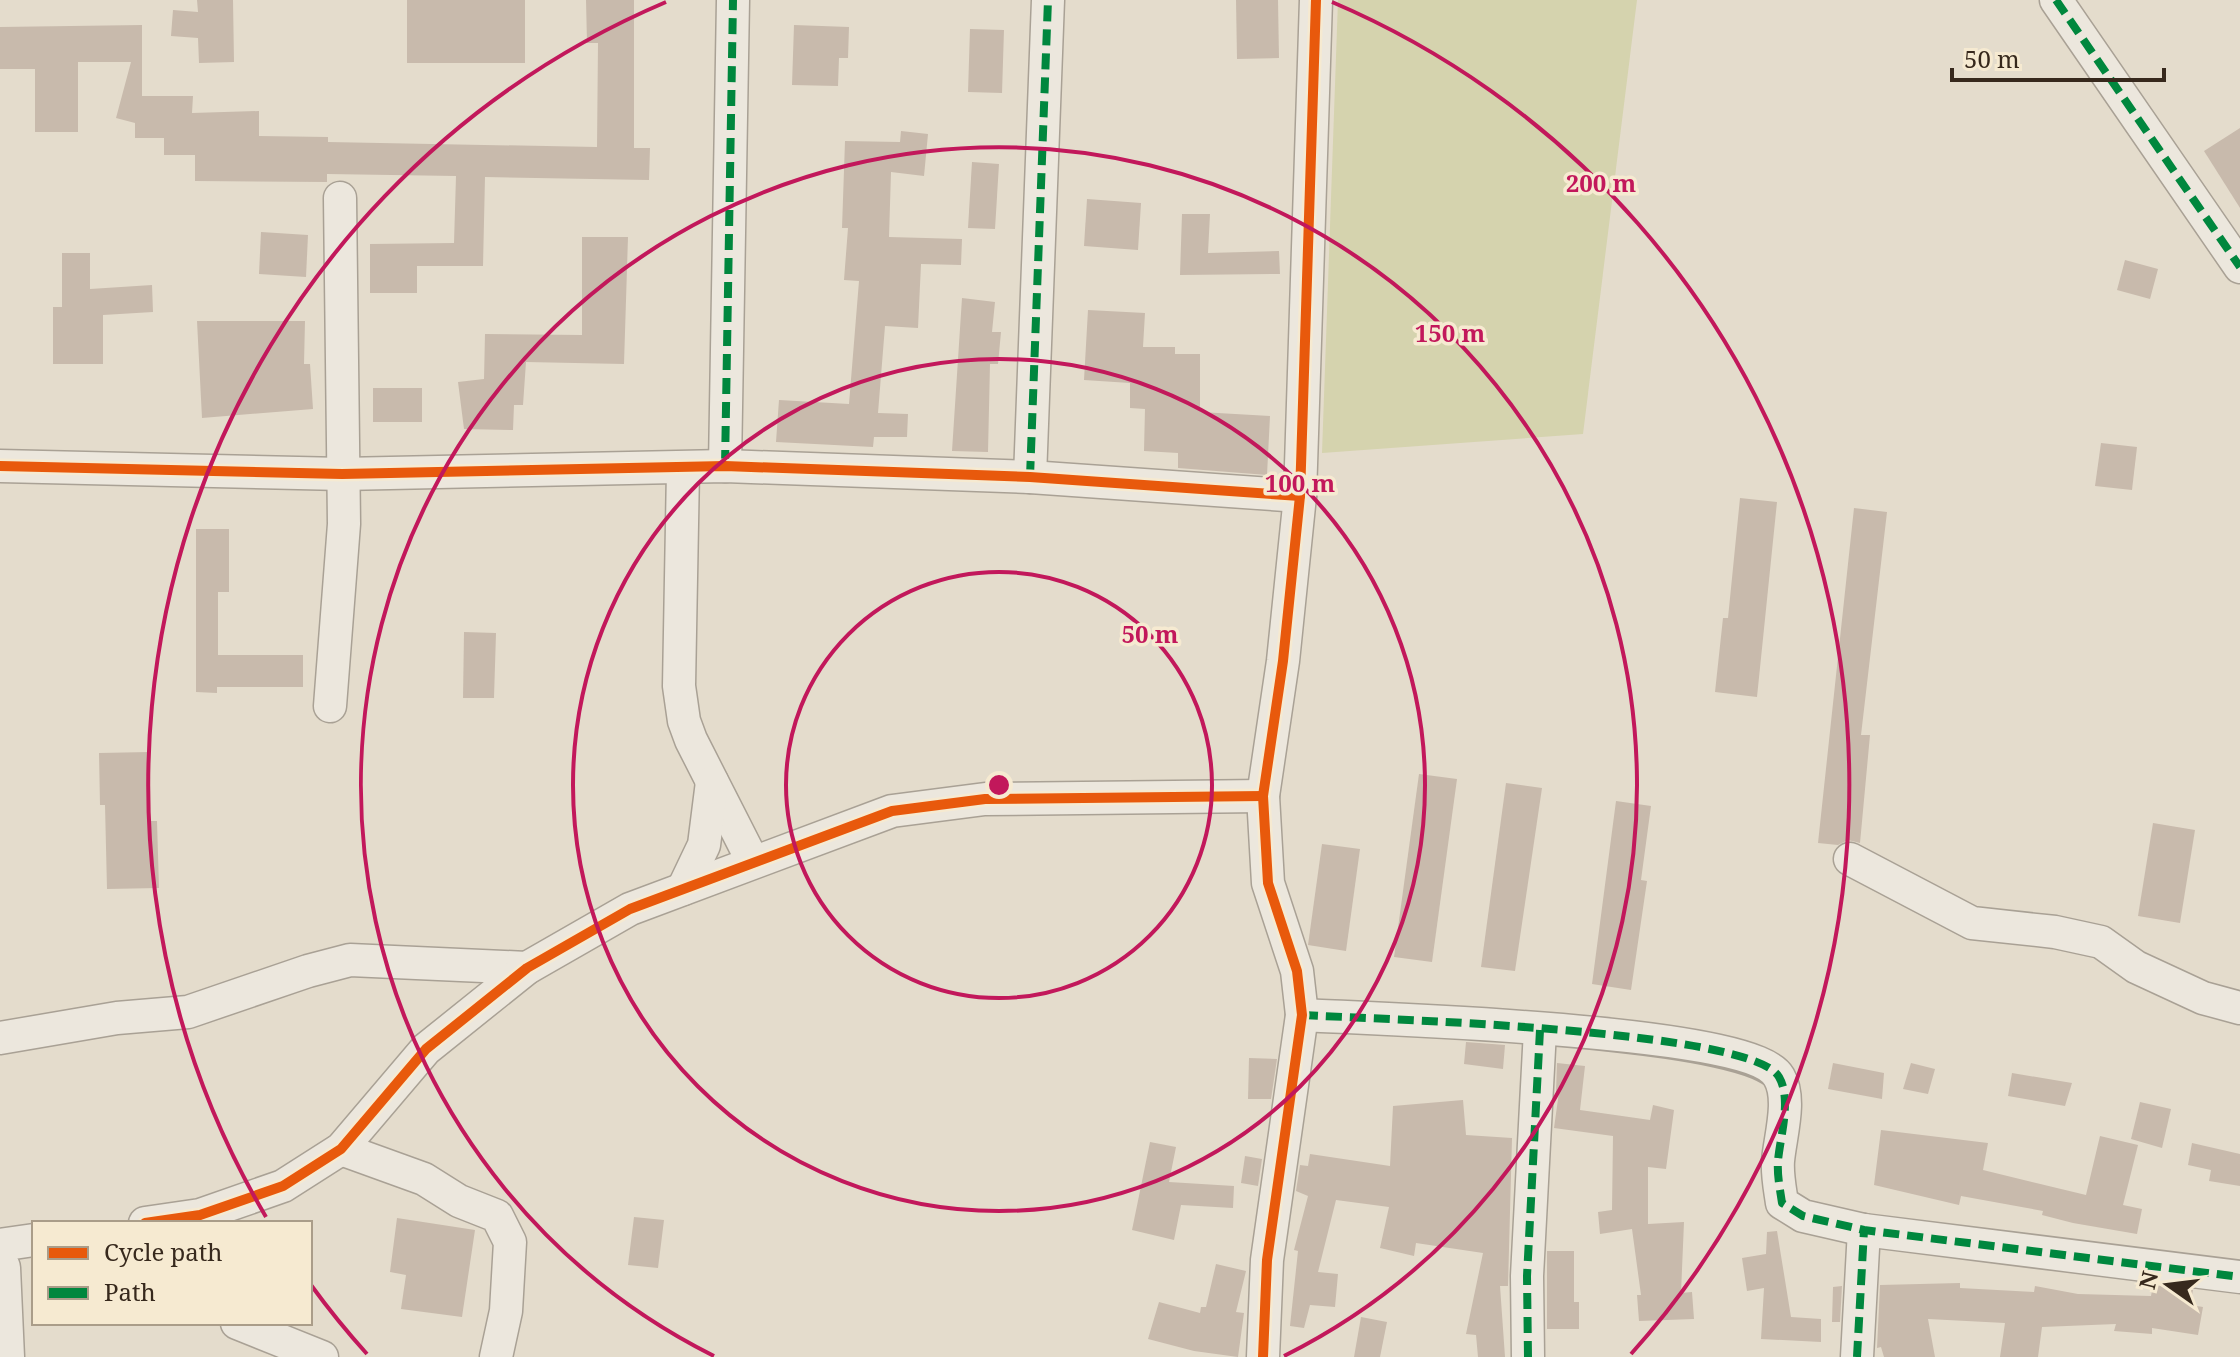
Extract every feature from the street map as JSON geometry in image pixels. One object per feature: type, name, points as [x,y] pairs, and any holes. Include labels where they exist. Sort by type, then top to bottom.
[{"type":"street","points":[[725,466],[733,0]]},
{"type":"street","points":[[1030,477],[1048,0]]},
{"type":"street","points":[[1263,1357],[1267,1260],[1302,1015],[1297,971],[1268,883],[1263,796],[1283,661],[1300,496],[1316,0]]},
{"type":"street","points":[[2056,0],[2235,249]]},
{"type":"street","points":[[330,706],[344,524],[340,198]]},
{"type":"street","points":[[0,466],[342,474],[683,470],[725,466],[1030,477],[1300,496]]},
{"type":"street","points":[[683,470],[679,686],[684,721],[753,862]]},
{"type":"street","points":[[683,889],[704,845],[712,806],[712,782]]},
{"type":"street","points":[[159,1221],[200,1215],[283,1186],[341,1149],[426,1049],[527,968],[630,909],[892,811],[985,799],[1263,796]]},
{"type":"street","points":[[1850,859],[1972,923],[2055,932],[2101,942],[2136,967],[2203,998],[2240,1008]]},
{"type":"street","points":[[0,1038],[117,1018],[188,1012],[350,960],[527,968]]},
{"type":"street","points":[[1302,1015],[1647,1037],[1765,1062],[1780,1077],[1784,1102],[1778,1165],[1782,1203],[1803,1216],[1864,1230],[2240,1277]]},
{"type":"street","points":[[1528,1357],[1527,1276],[1540,1030]]},
{"type":"street","points":[[341,1149],[424,1179],[459,1201],[497,1216],[510,1242],[506,1311],[496,1357]]},
{"type":"street","points":[[1857,1357],[1864,1230]]},
{"type":"street","points":[[0,1245],[32,1240]]},
{"type":"street","points":[[0,1268],[4,1357]]},
{"type":"street","points":[[242,1325],[322,1357]]},
{"type":"shaded area","points":[[1338,0],[1637,0],[1583,434],[1322,453]]},
{"type":"building","points":[[197,0],[233,0],[234,62],[199,63],[198,38],[171,36],[173,10],[198,12]]},
{"type":"building","points":[[407,0],[525,0],[525,63],[407,63]]},
{"type":"building","points":[[586,0],[634,0],[634,148],[650,148],[649,180],[485,177],[483,266],[417,266],[417,293],[370,293],[370,244],[454,243],[456,176],[327,174],[327,182],[195,181],[195,155],[164,155],[164,138],[135,138],[135,123],[116,118],[131,62],[78,62],[78,132],[35,132],[35,69],[0,69],[0,27],[142,25],[142,96],[193,96],[192,113],[259,111],[259,136],[328,137],[328,142],[597,147],[598,43],[587,43]]},
{"type":"building","points":[[1236,0],[1278,0],[1279,58],[1237,59]]},
{"type":"building","points":[[794,25],[849,27],[848,58],[839,58],[838,86],[792,85]]},
{"type":"building","points":[[970,29],[1004,30],[1002,93],[968,92]]},
{"type":"building","points":[[2240,128],[2240,208],[2204,151]]},
{"type":"building","points":[[901,131],[928,134],[924,176],[891,172],[889,237],[962,239],[961,265],[921,264],[918,328],[885,326],[878,413],[908,414],[907,437],[874,437],[873,447],[776,442],[779,400],[849,404],[859,281],[844,280],[848,228],[842,228],[845,141],[900,142]]},
{"type":"building","points":[[972,162],[999,164],[995,229],[968,228]]},
{"type":"building","points":[[1087,199],[1141,203],[1138,250],[1084,246]]},
{"type":"building","points":[[1182,214],[1210,214],[1208,253],[1279,251],[1280,274],[1180,275]]},
{"type":"building","points":[[261,232],[308,235],[306,277],[259,274]]},
{"type":"building","points":[[582,237],[628,237],[624,364],[526,362],[523,405],[514,405],[513,430],[464,429],[458,382],[484,379],[485,334],[582,335]]},
{"type":"building","points":[[62,253],[90,253],[90,289],[152,285],[153,312],[103,315],[103,364],[53,364],[53,307],[62,307]]},
{"type":"building","points":[[2125,260],[2158,269],[2150,299],[2117,290]]},
{"type":"building","points":[[962,298],[995,302],[992,332],[1001,332],[998,364],[990,364],[988,452],[952,451]]},
{"type":"building","points":[[1088,310],[1145,313],[1143,347],[1175,347],[1175,354],[1200,354],[1200,412],[1270,416],[1267,475],[1178,468],[1178,453],[1144,451],[1145,409],[1130,408],[1130,383],[1084,380]]},
{"type":"building","points":[[197,321],[305,321],[304,364],[310,364],[313,409],[202,418]]},
{"type":"building","points":[[373,388],[422,388],[422,422],[373,422]]},
{"type":"building","points":[[2101,443],[2137,447],[2132,490],[2095,486]]},
{"type":"building","points":[[1740,498],[1777,502],[1757,697],[1715,692],[1723,618],[1728,618]]},
{"type":"building","points":[[1854,508],[1887,512],[1861,735],[1870,735],[1860,843],[1848,840],[1838,845],[1818,843]]},
{"type":"building","points":[[196,529],[229,529],[229,592],[218,592],[218,655],[303,655],[303,687],[217,687],[217,693],[196,692]]},
{"type":"building","points":[[464,632],[496,633],[494,698],[463,698]]},
{"type":"building","points":[[149,752],[150,821],[157,821],[159,888],[107,889],[105,805],[100,805],[99,753]]},
{"type":"building","points":[[1419,774],[1457,779],[1432,962],[1394,957]]},
{"type":"building","points":[[1506,783],[1542,788],[1515,971],[1481,967]]},
{"type":"building","points":[[1616,801],[1651,806],[1641,880],[1647,881],[1631,990],[1592,984]]},
{"type":"building","points":[[2153,823],[2195,830],[2180,923],[2138,916]]},
{"type":"building","points":[[1322,844],[1360,849],[1346,951],[1308,945]]},
{"type":"building","points":[[1466,1042],[1505,1045],[1503,1069],[1464,1064]]},
{"type":"building","points":[[1249,1058],[1277,1059],[1271,1099],[1248,1099]]},
{"type":"building","points":[[1557,1063],[1585,1066],[1580,1110],[1650,1120],[1653,1105],[1674,1110],[1666,1169],[1648,1167],[1648,1224],[1684,1222],[1681,1293],[1692,1292],[1694,1319],[1639,1321],[1637,1295],[1641,1295],[1632,1229],[1600,1234],[1598,1212],[1612,1210],[1613,1136],[1554,1128],[1559,1092],[1556,1092]]},
{"type":"building","points":[[1833,1063],[1884,1073],[1882,1099],[1828,1089]]},
{"type":"building","points":[[1911,1063],[1935,1069],[1928,1094],[1903,1089]]},
{"type":"building","points":[[2012,1073],[2072,1083],[2065,1106],[2008,1096]]},
{"type":"building","points":[[1463,1100],[1466,1135],[1512,1138],[1508,1286],[1500,1286],[1505,1357],[1478,1357],[1476,1335],[1466,1334],[1483,1253],[1416,1243],[1414,1256],[1380,1248],[1389,1207],[1336,1200],[1318,1272],[1338,1274],[1335,1307],[1310,1305],[1304,1328],[1290,1326],[1298,1251],[1294,1250],[1308,1196],[1296,1191],[1300,1165],[1308,1166],[1310,1154],[1390,1166],[1393,1106]]},
{"type":"building","points":[[2140,1102],[2171,1109],[2162,1148],[2131,1139]]},
{"type":"building","points":[[1881,1130],[1988,1143],[1983,1170],[2086,1195],[2100,1136],[2138,1145],[2123,1205],[2142,1209],[2137,1234],[2073,1223],[2042,1215],[2043,1211],[1961,1196],[1959,1205],[1874,1185]]},
{"type":"building","points":[[1150,1142],[1176,1147],[1169,1182],[1234,1186],[1233,1208],[1181,1205],[1174,1240],[1132,1230]]},
{"type":"building","points":[[2192,1143],[2240,1154],[2240,1186],[2209,1181],[2211,1170],[2188,1165]]},
{"type":"building","points":[[1245,1156],[1262,1159],[1258,1186],[1241,1183]]},
{"type":"building","points":[[634,1217],[664,1220],[658,1268],[628,1265]]},
{"type":"building","points":[[397,1218],[475,1230],[462,1317],[401,1309],[406,1275],[390,1272]]},
{"type":"building","points":[[1777,1231],[1791,1317],[1821,1319],[1821,1342],[1761,1339],[1764,1288],[1747,1291],[1742,1258],[1766,1254],[1767,1232]]},
{"type":"building","points":[[1547,1251],[1574,1251],[1574,1302],[1579,1302],[1579,1329],[1547,1329]]},
{"type":"building","points":[[1216,1264],[1246,1271],[1236,1312],[1244,1313],[1238,1357],[1194,1351],[1148,1339],[1159,1302],[1200,1313],[1201,1307],[1206,1307]]},
{"type":"building","points":[[1960,1283],[1960,1288],[2034,1292],[2035,1286],[2078,1294],[2151,1296],[2153,1285],[2193,1290],[2190,1305],[2203,1307],[2198,1335],[2152,1328],[2152,1334],[2114,1331],[2116,1324],[2042,1327],[2038,1357],[2000,1357],[2005,1323],[1928,1319],[1935,1357],[1884,1357],[1881,1347],[1877,1348],[1880,1285]]},
{"type":"building","points":[[1842,1286],[1840,1322],[1832,1322],[1833,1287]]},
{"type":"building","points":[[1361,1317],[1387,1322],[1380,1357],[1354,1357]]},
{"type":"marked path","points":[[725,466],[733,0]]},
{"type":"marked path","points":[[1030,477],[1048,0]]},
{"type":"marked path","points":[[2056,0],[2240,267]]},
{"type":"marked path","points":[[1302,1015],[1476,1024],[1634,1037],[1703,1048],[1754,1061],[1779,1077],[1783,1086],[1785,1107],[1778,1166],[1782,1203],[1803,1216],[1864,1230],[2240,1277]]},
{"type":"marked path","points":[[1528,1357],[1527,1276],[1540,1030]]},
{"type":"marked path","points":[[1857,1357],[1864,1230]]},
{"type":"cycle path","points":[[1263,1357],[1267,1260],[1302,1015],[1297,971],[1268,883],[1263,796],[1283,661],[1300,496],[1316,0]]},
{"type":"cycle path","points":[[0,466],[342,474],[725,466],[1030,477],[1300,496]]},
{"type":"cycle path","points":[[159,1221],[200,1215],[283,1186],[341,1149],[426,1049],[527,968],[630,909],[892,811],[985,799],[1263,796]]}]
